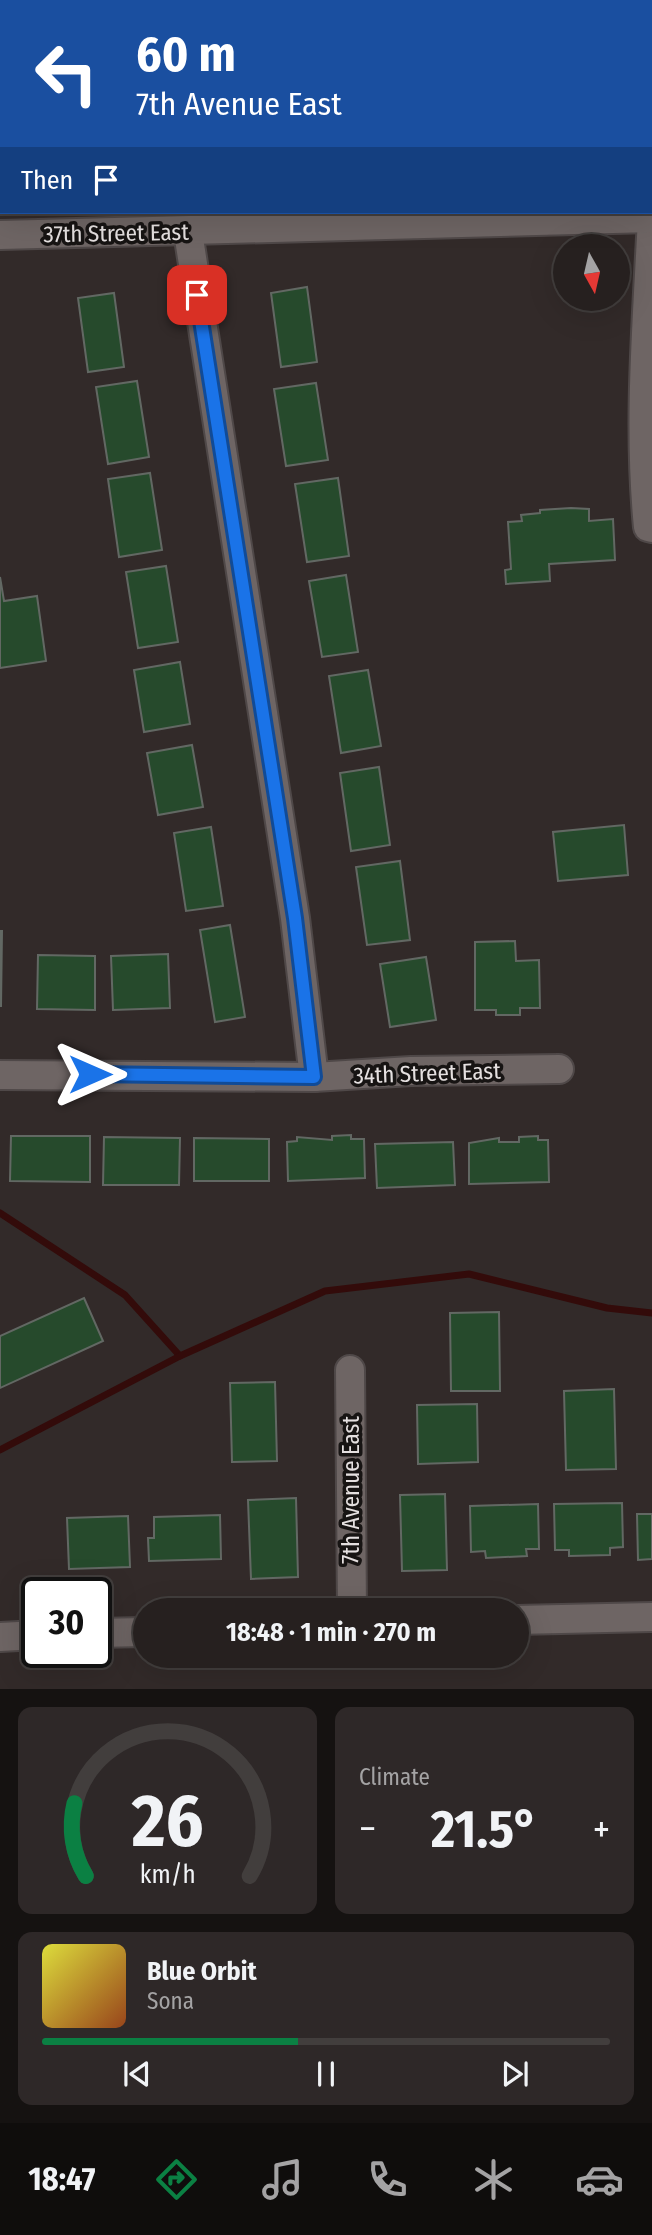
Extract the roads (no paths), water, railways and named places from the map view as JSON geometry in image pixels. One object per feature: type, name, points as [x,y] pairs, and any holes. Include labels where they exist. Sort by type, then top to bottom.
[{"type":"street","name":"37th Street East","points":[[0,235],[652,218]]},
{"type":"street","points":[[652,218],[645,396],[645,503],[648,527],[652,528]]},
{"type":"street","points":[[188,232],[295,918],[314,1077]]},
{"type":"street","name":"34th Street East","points":[[0,1075],[314,1077],[411,1071],[559,1069]]},
{"type":"street","name":"7th Avenue East","points":[[350,1370],[352,1598]]},
{"type":"street","points":[[529,1620],[652,1616]]},
{"type":"street","points":[[112,1633],[133,1632]]},
{"type":"street","points":[[0,1637],[21,1636]]},
{"type":"waterway","points":[[0,1213],[125,1295],[180,1356]]},
{"type":"waterway","points":[[0,1450],[180,1356],[325,1291],[469,1274],[607,1308],[652,1313]]}]
